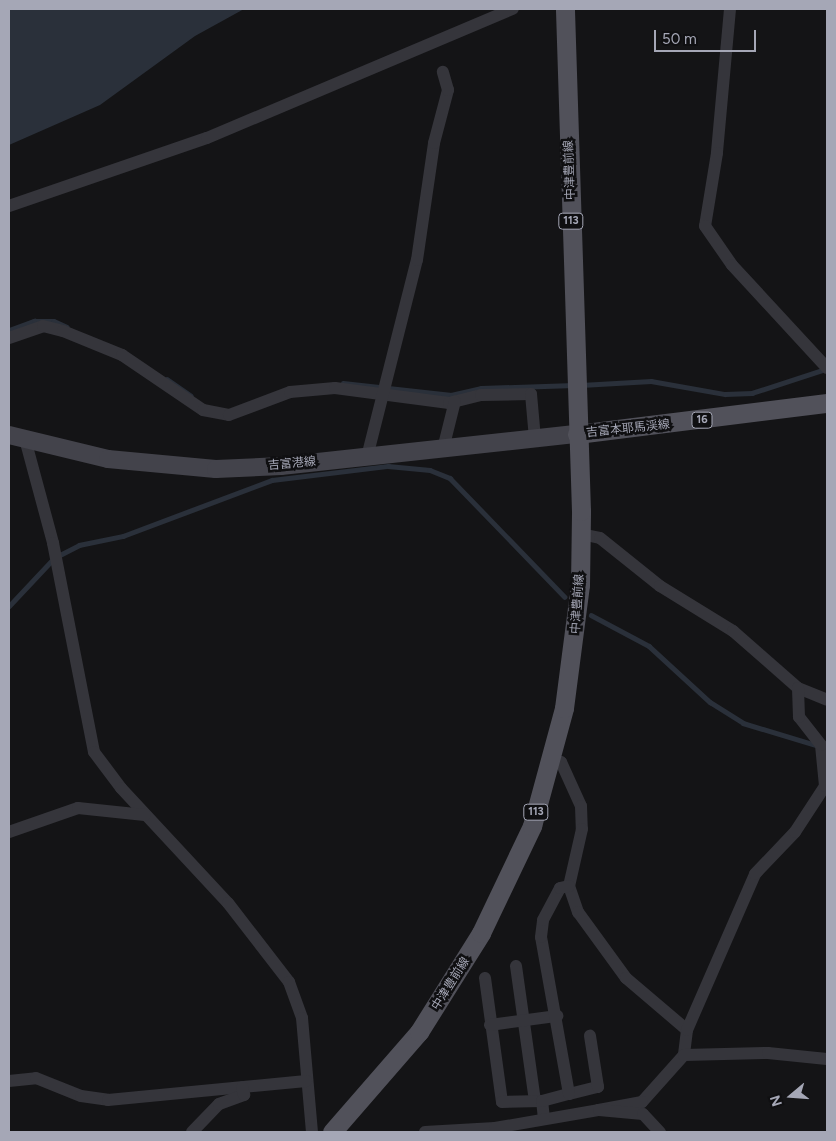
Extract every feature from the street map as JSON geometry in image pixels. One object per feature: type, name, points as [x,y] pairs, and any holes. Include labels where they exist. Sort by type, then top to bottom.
[{"type":"main road","name":"中津豊前線","points":[[332,1132],[420,1032],[454,983],[508,882],[552,761],[574,650],[581,534],[565,9]]},
{"type":"main road","name":"吉富本耶馬渓線","points":[[577,434],[827,403]]},
{"type":"main road","name":"吉富港線","points":[[17,437],[108,459],[216,469],[367,457],[577,434]]},
{"type":"street","points":[[9,206],[207,138],[513,9]]},
{"type":"street","points":[[730,9],[717,154],[705,226],[732,265],[827,368]]},
{"type":"street","points":[[367,457],[417,260],[434,143],[448,90],[443,72]]},
{"type":"street","points":[[9,338],[42,326],[63,331],[122,355],[203,410],[229,415],[290,392],[335,388],[383,395],[454,401],[531,394],[535,439]]},
{"type":"street","points":[[443,449],[454,401]]},
{"type":"street","points":[[17,437],[53,543],[88,733],[105,770],[228,903],[289,982],[302,1018],[306,1081],[312,1132]]},
{"type":"street","points":[[581,534],[600,538],[660,586],[733,631],[798,688],[827,700]]},
{"type":"street","points":[[425,1132],[488,1130],[642,1102],[684,1055],[687,1030],[755,874],[796,832],[825,786],[822,745],[799,717],[798,688]]},
{"type":"street","points":[[552,761],[561,762],[581,806],[582,829],[569,886],[578,912],[626,978],[687,1030]]},
{"type":"street","points":[[9,832],[78,808],[146,815]]},
{"type":"street","points":[[569,886],[560,888],[543,920],[541,937],[557,1016],[569,1094]]},
{"type":"street","points":[[516,966],[523,1021],[538,1101],[544,1119]]},
{"type":"street","points":[[484,978],[502,1102],[538,1101],[598,1087],[590,1036]]},
{"type":"street","points":[[490,1025],[557,1016]]},
{"type":"street","points":[[684,1055],[768,1053],[827,1059]]},
{"type":"street","points":[[9,1081],[36,1078],[82,1096],[108,1100],[306,1081]]},
{"type":"street","points":[[192,1132],[219,1104],[244,1095],[242,1087]]},
{"type":"street","points":[[599,1110],[643,1114],[660,1132]]},
{"type":"shaded area","points":[[9,9],[244,9],[195,36],[100,105],[9,145]]},
{"type":"waterway","points":[[9,330],[34,321],[54,321],[67,327]]},
{"type":"waterway","points":[[581,385],[651,381],[725,394],[752,393],[826,369]]},
{"type":"waterway","points":[[167,379],[191,396]]},
{"type":"waterway","points":[[343,383],[451,395],[481,388],[574,385]]},
{"type":"waterway","points":[[9,606],[54,558],[79,545],[123,536],[272,480],[388,466],[430,470],[450,478],[565,597]]},
{"type":"waterway","points":[[591,615],[649,646],[710,702],[743,723],[816,745]]}]
